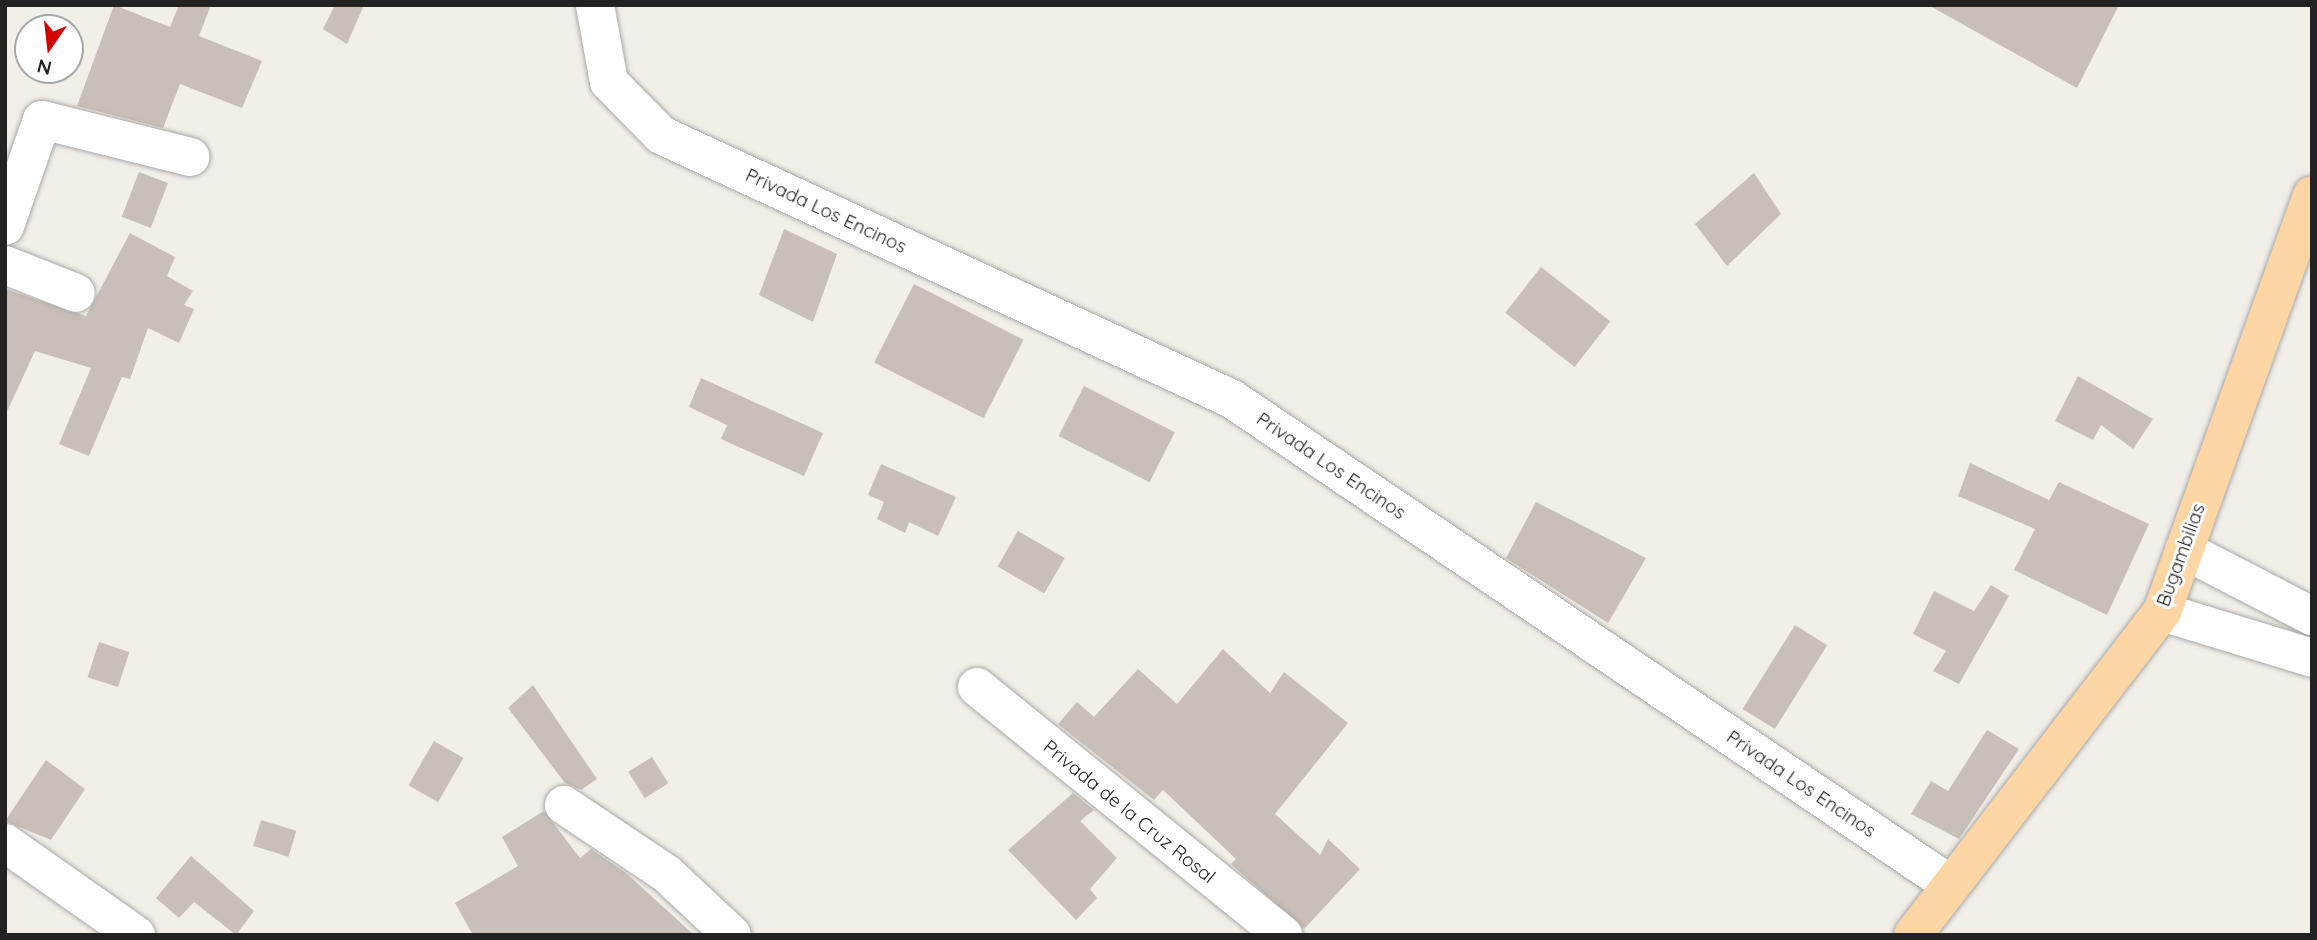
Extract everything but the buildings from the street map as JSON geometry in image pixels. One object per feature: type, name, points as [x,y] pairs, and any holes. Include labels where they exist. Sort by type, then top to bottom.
[{"type":"main road","name":"Bugambilias","points":[[1913,935],[2162,612],[2312,195]]},
{"type":"street","name":"Privada Los Encinos","points":[[595,5],[609,82],[662,135],[1232,400],[1951,885]]},
{"type":"street","points":[[5,226],[43,120],[190,157]]},
{"type":"street","points":[[5,265],[76,293]]},
{"type":"street","points":[[2184,550],[2312,616]]},
{"type":"street","points":[[2162,612],[2312,658]]},
{"type":"street","name":"Privada de la Cruz Rosal","points":[[977,687],[1283,935]]},
{"type":"street","points":[[564,805],[667,874],[732,935]]},
{"type":"street","points":[[5,843],[136,935]]}]
